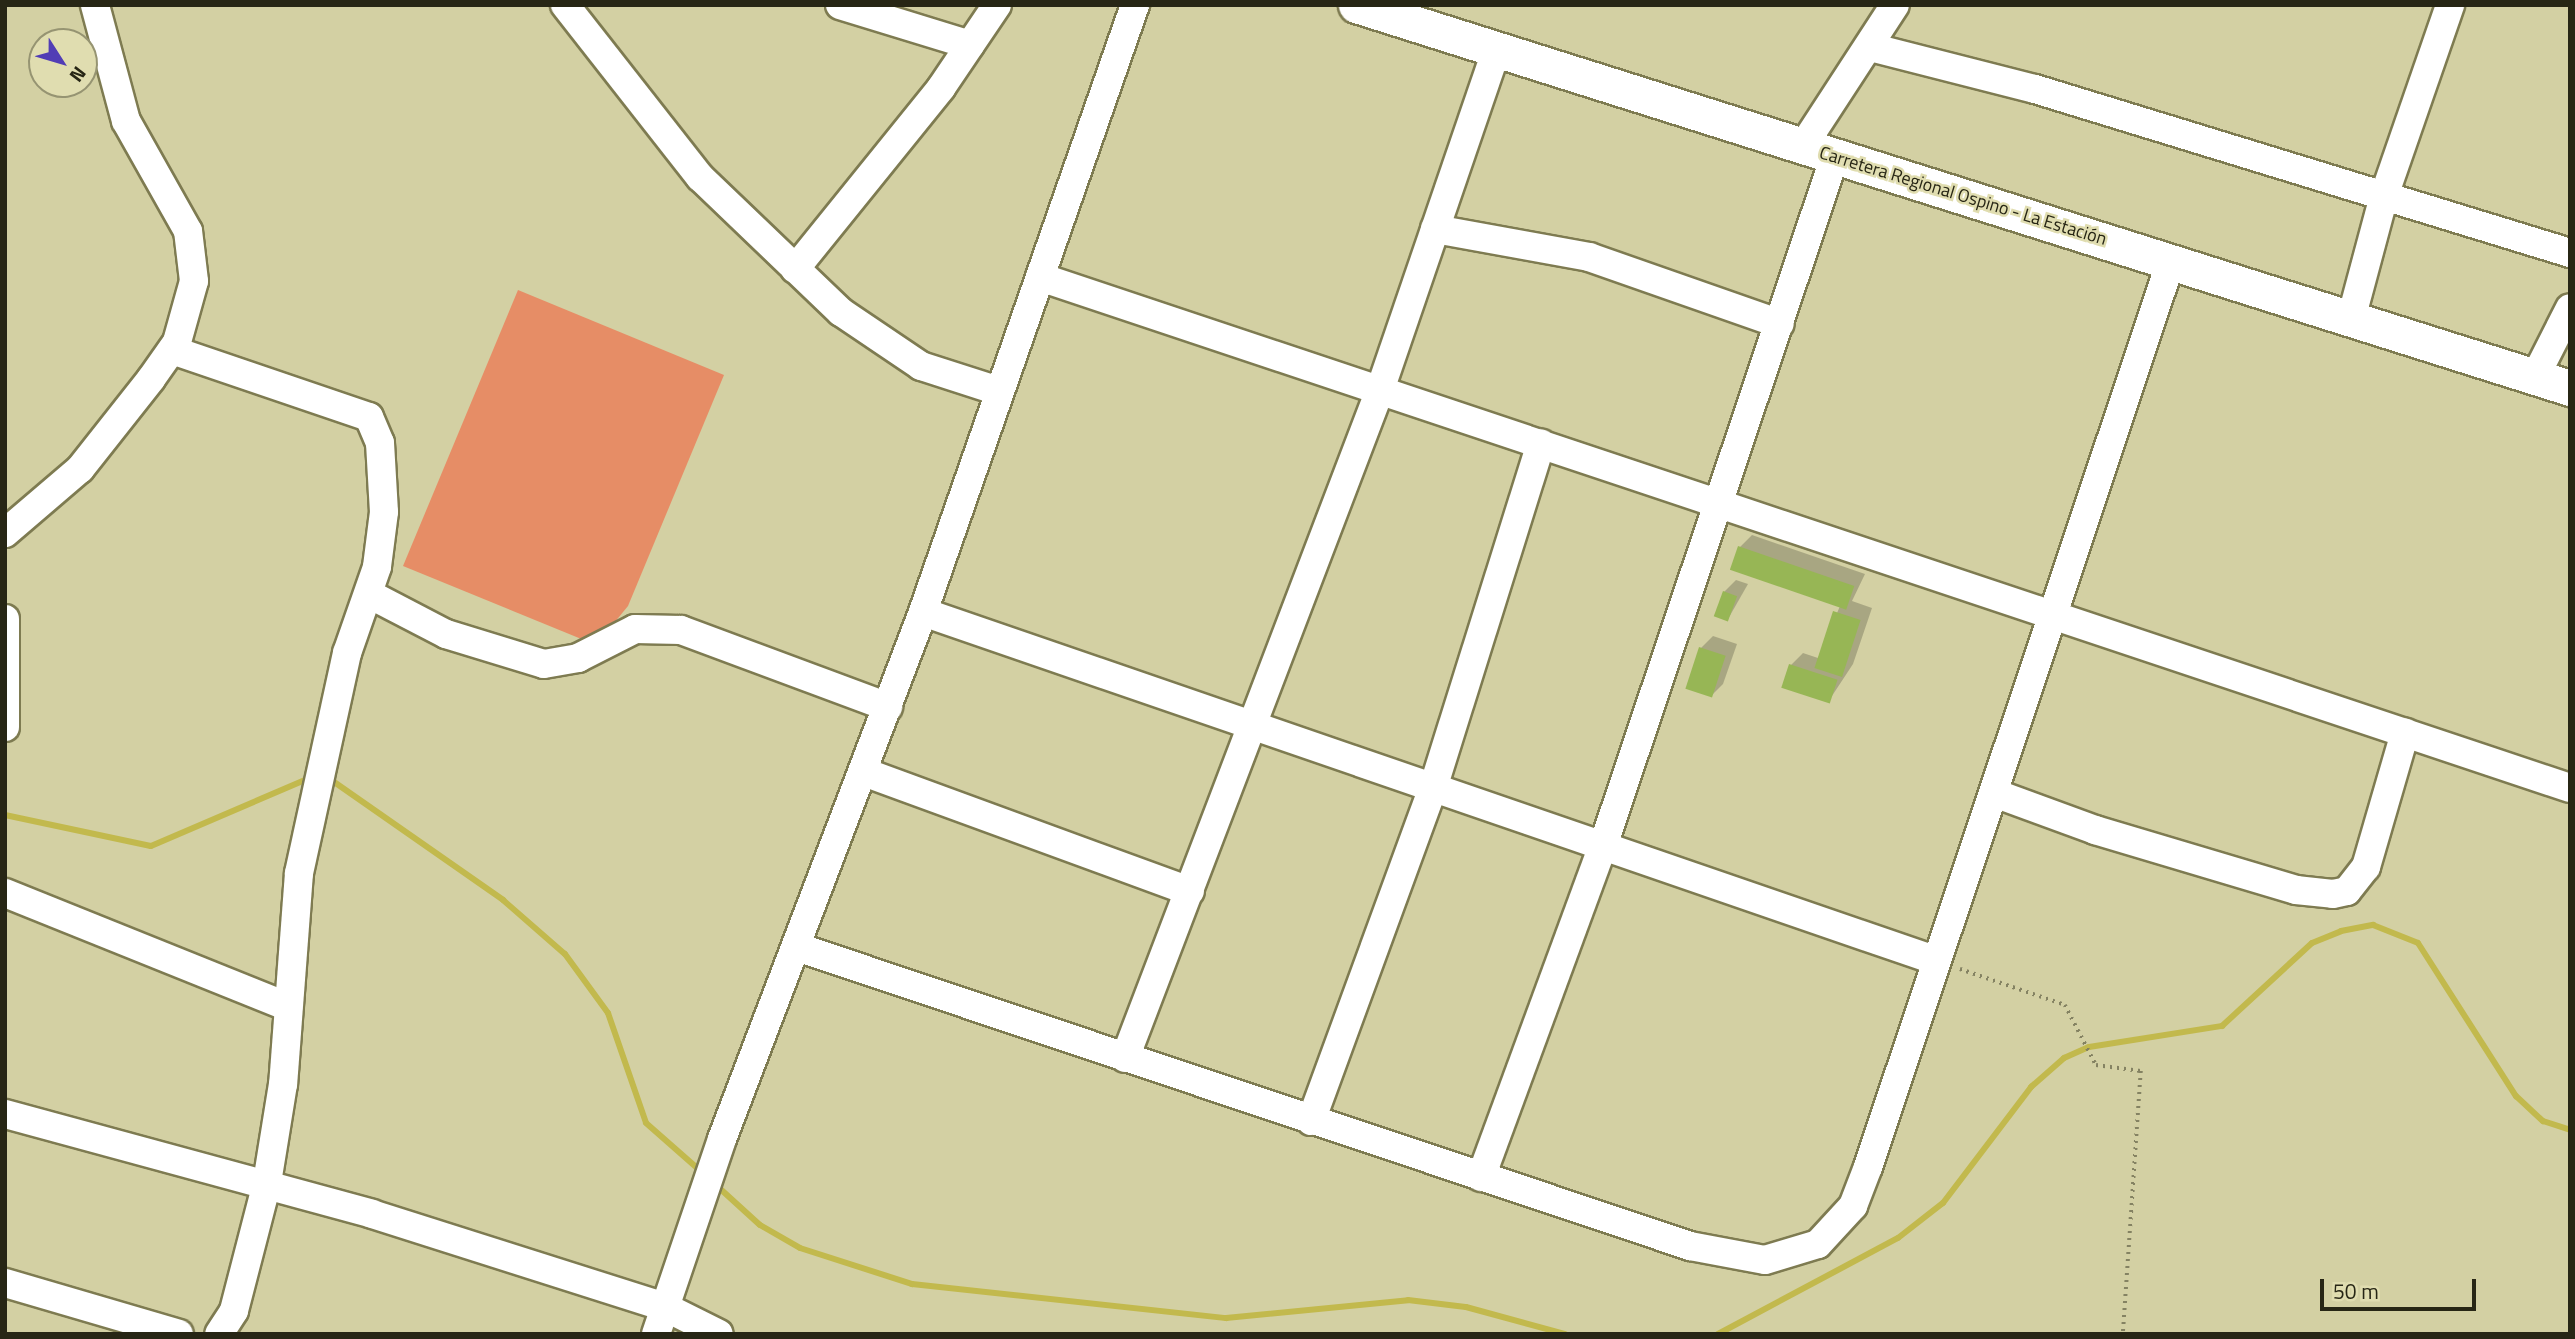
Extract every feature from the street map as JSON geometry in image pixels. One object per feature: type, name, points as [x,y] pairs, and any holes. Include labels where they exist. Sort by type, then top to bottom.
[{"type":"main road","name":"Carretera Regional Ospino - La Estación","points":[[1356,5],[2570,388]]},
{"type":"street","points":[[5,533],[80,469],[172,350],[188,312],[194,258],[188,231],[126,121],[95,5]]},
{"type":"street","points":[[565,5],[700,177],[794,270],[890,350],[999,391]]},
{"type":"street","points":[[840,5],[970,45]]},
{"type":"street","points":[[794,270],[970,45],[997,5]]},
{"type":"street","points":[[661,1320],[722,1139],[800,948],[923,612],[1135,5]]},
{"type":"street","points":[[1481,1177],[1603,846],[1780,324],[1819,151],[1870,47],[1895,5]]},
{"type":"street","points":[[2351,319],[2384,196],[2450,5]]},
{"type":"street","points":[[1870,47],[2035,89],[2570,253]]},
{"type":"street","points":[[1125,1058],[1255,726],[1380,390],[1497,50]]},
{"type":"street","points":[[1435,229],[1590,257],[1780,324]]},
{"type":"street","points":[[800,948],[1690,1246],[1765,1260],[1797,1254],[1838,1227],[1853,1206],[1934,960],[2057,616],[2171,261]]},
{"type":"street","points":[[1040,277],[2570,788]]},
{"type":"street","points":[[2535,377],[2570,308]]},
{"type":"street","points":[[172,350],[341,403],[377,426],[384,512],[369,594],[346,653],[299,873],[288,1007],[267,1183],[234,1311],[219,1334]]},
{"type":"street","points":[[1311,1121],[1433,788],[1541,444]]},
{"type":"street","points":[[369,594],[446,634],[544,664],[578,658],[635,629],[681,630],[888,707]]},
{"type":"street","points":[[923,612],[1934,960]]},
{"type":"street","points":[[5,619],[5,727]]},
{"type":"street","points":[[1994,793],[2109,834],[2296,890],[2333,894],[2347,891],[2366,866],[2405,733]]},
{"type":"street","points":[[864,772],[1190,891]]},
{"type":"street","points":[[5,893],[288,1007]]},
{"type":"street","points":[[5,1114],[267,1183],[661,1320],[719,1334]]},
{"type":"street","points":[[5,1283],[179,1334]]},
{"type":"path","points":[[1934,960],[2065,1005],[2096,1065],[2141,1071],[2123,1334]]},
{"type":"shaded area","points":[[518,290],[724,375],[628,606],[596,645],[403,566]]},
{"type":"building","points":[[1738,546],[1854,586],[1846,610],[1730,570]]},
{"type":"building","points":[[1723,591],[1737,596],[1728,622],[1714,616]]},
{"type":"building","points":[[1833,611],[1861,620],[1842,677],[1814,668]]},
{"type":"building","points":[[1699,647],[1726,656],[1712,697],[1685,689]]},
{"type":"building","points":[[1789,664],[1838,680],[1830,704],[1781,688]]},
{"type":"waterway","points":[[5,815],[151,846],[314,776]]},
{"type":"waterway","points":[[327,777],[503,900],[565,954],[608,1013],[646,1123],[703,1173]]},
{"type":"waterway","points":[[1718,1334],[1898,1238],[1943,1203],[2031,1087],[2064,1058],[2089,1047],[2222,1026],[2312,943],[2341,931],[2373,925],[2418,943],[2516,1096],[2543,1121],[2570,1130]]},
{"type":"waterway","points":[[716,1185],[760,1225],[800,1248],[912,1284],[1226,1318],[1408,1300],[1466,1307],[1565,1334]]}]
